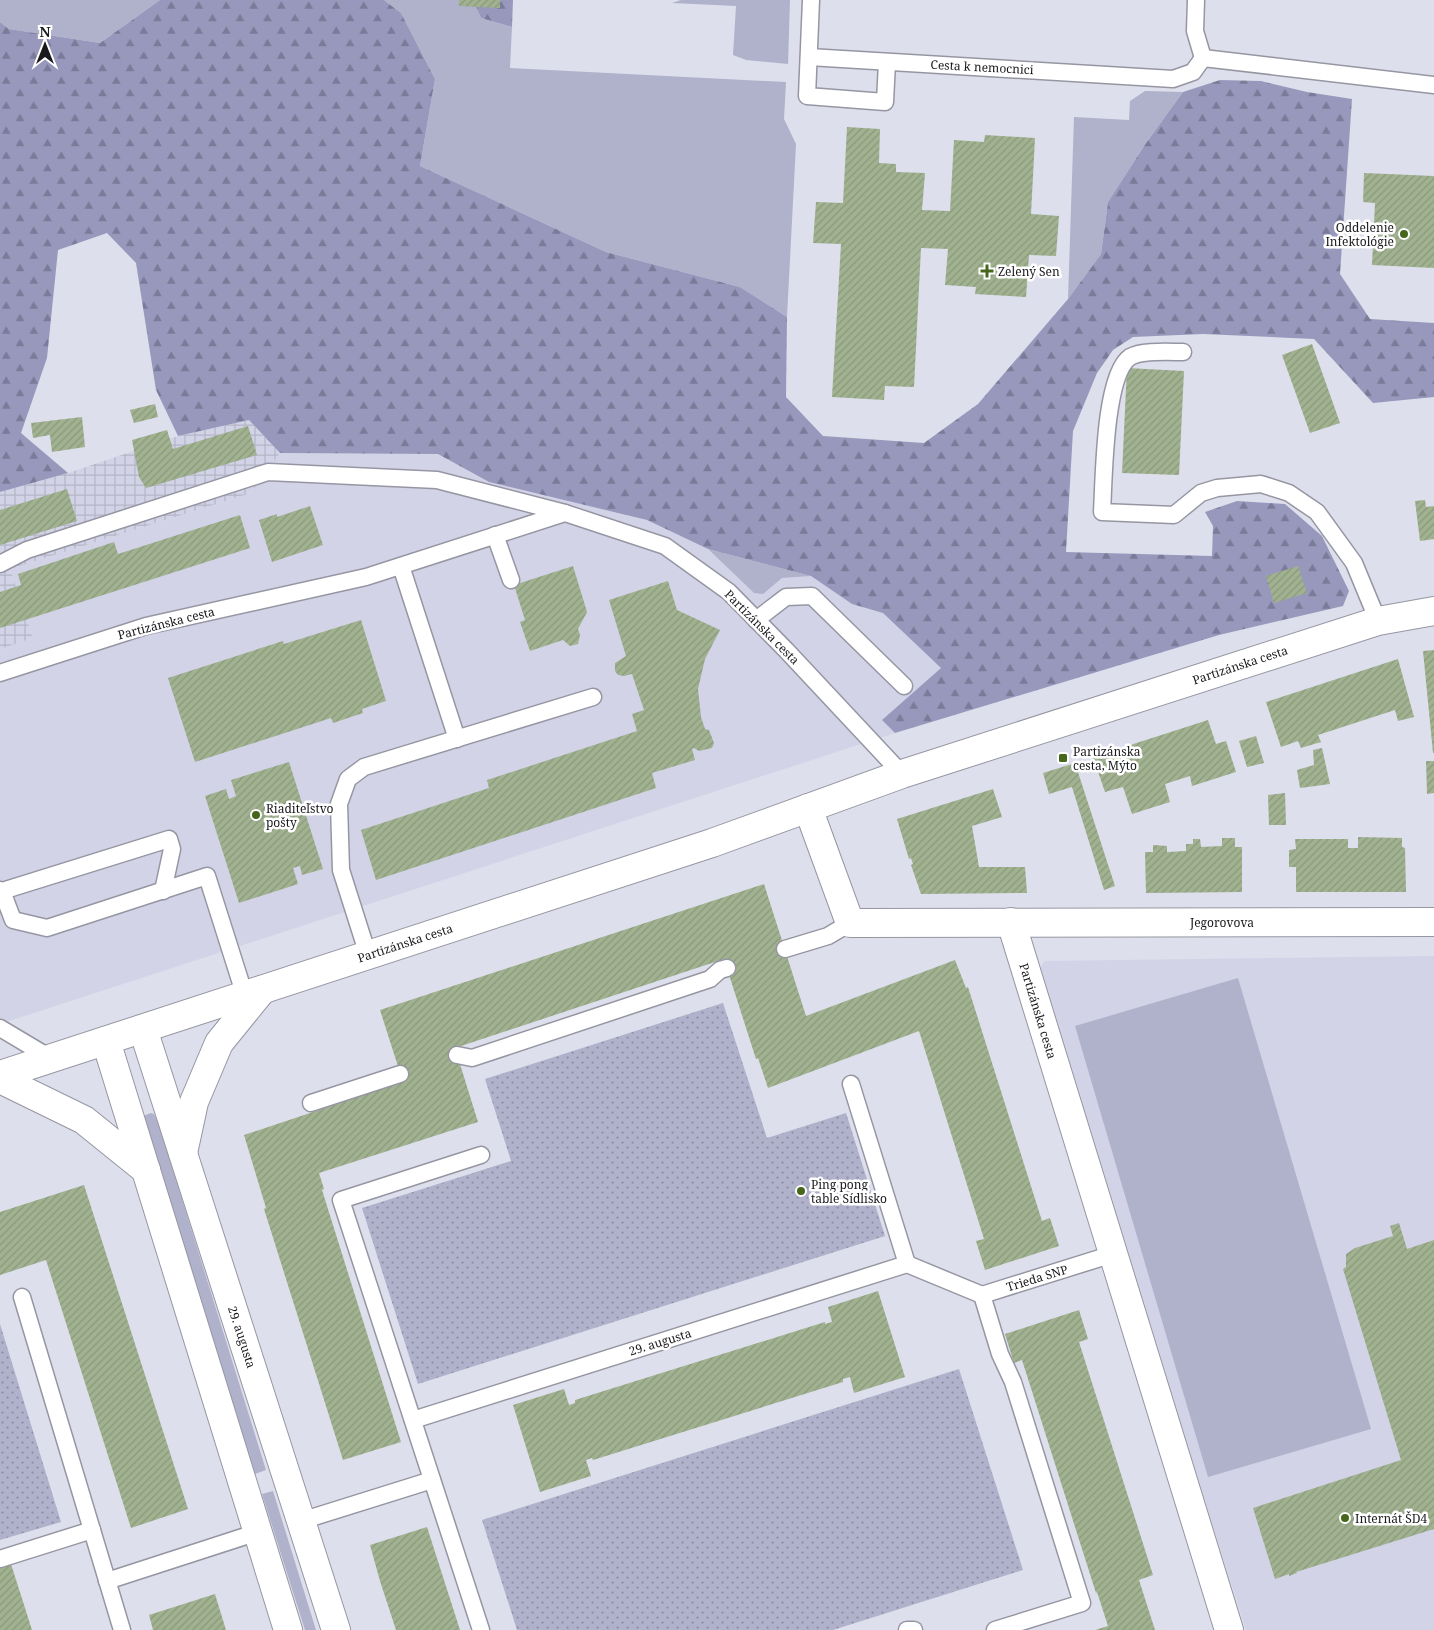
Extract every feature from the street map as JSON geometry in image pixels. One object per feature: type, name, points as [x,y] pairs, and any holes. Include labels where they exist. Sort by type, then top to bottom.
[{"type":"street","name":"Partizánska cesta","points":[[0,1077],[712,843],[902,774],[1378,621],[1434,611]]},
{"type":"street","points":[[808,808],[850,923],[1011,922]]},
{"type":"street","name":"Partizánska cesta","points":[[1011,922],[1113,1254]]},
{"type":"street","name":"Jegorovova","points":[[1011,922],[1434,922]]},
{"type":"street","name":"29. augusta","points":[[183,1154],[194,1102],[219,1043],[254,993]]},
{"type":"street","name":"29. augusta","points":[[143,1029],[336,1630]]},
{"type":"street","points":[[106,1041],[288,1630]]},
{"type":"street","points":[[0,1077],[84,1120],[146,1170]]},
{"type":"street","points":[[1113,1254],[1229,1630]]},
{"type":"lane","points":[[811,0],[807,96],[885,102],[887,62]]},
{"type":"lane","points":[[1196,0],[1195,31],[1203,58],[1434,84]]},
{"type":"lane","name":"Cesta k nemocnici","points":[[809,57],[1174,78],[1193,72],[1203,58]]},
{"type":"lane","points":[[1183,352],[1140,353],[1130,357],[1121,367],[1114,386],[1107,430],[1102,512],[1174,515],[1201,493],[1217,488],[1261,484],[1288,493],[1317,512],[1354,563],[1378,621]]},
{"type":"lane","name":"Partizánska cesta","points":[[0,564],[27,550],[268,472],[437,480],[565,513],[665,546],[729,592],[902,774]]},
{"type":"lane","name":"Partizánska cesta","points":[[0,673],[146,626],[366,577],[565,513]]},
{"type":"lane","points":[[495,535],[511,580]]},
{"type":"lane","points":[[400,566],[457,739]]},
{"type":"lane","points":[[756,620],[786,597],[812,596],[904,686]]},
{"type":"lane","points":[[368,955],[341,870],[339,804],[348,779],[364,768],[593,697]]},
{"type":"lane","points":[[163,891],[172,849],[169,839],[1,891],[13,920],[47,928],[163,891],[207,876],[254,993]]},
{"type":"lane","points":[[785,950],[828,936],[850,923]]},
{"type":"lane","points":[[457,1056],[472,1058],[710,980],[720,970],[727,968]]},
{"type":"lane","points":[[0,1028],[52,1059]]},
{"type":"lane","points":[[311,1103],[400,1074]]},
{"type":"lane","points":[[851,1084],[907,1264],[982,1295],[1000,1354],[1013,1382],[1082,1603],[995,1630]]},
{"type":"lane","points":[[481,1155],[341,1200],[481,1630]]},
{"type":"lane","name":"Trieda SNP","points":[[982,1295],[1113,1254]]},
{"type":"lane","name":"29. augusta","points":[[413,1420],[907,1264]]},
{"type":"lane","points":[[22,1298],[122,1630]]},
{"type":"lane","points":[[301,1521],[432,1480]]},
{"type":"lane","points":[[0,1559],[92,1530]]},
{"type":"lane","points":[[107,1581],[258,1532]]},
{"type":"lane","points":[[907,1630],[914,1630]]},
{"type":"shaded area","points":[[0,0],[160,0],[100,43],[9,29],[0,22]]},
{"type":"shaded area","points":[[384,0],[473,0],[481,18],[512,27],[510,68],[786,82],[784,119],[796,144],[787,317],[740,287],[606,252],[420,166],[435,79],[401,13]]},
{"type":"shaded area","points":[[681,0],[790,0],[788,64],[746,60],[733,55],[736,6],[672,3]]},
{"type":"shaded area","points":[[1145,91],[1183,92],[1144,146],[1108,202],[1101,254],[1068,299],[1074,117],[1129,120],[1130,101]]},
{"type":"shaded area","points":[[249,420],[280,453],[251,493],[10,569],[33,638],[0,649],[0,492],[68,473],[178,436]]},
{"type":"shaded area","points":[[280,453],[438,454],[489,482],[647,520],[708,549],[754,593],[764,593],[782,578],[811,576],[852,604],[883,613],[941,668],[882,720],[895,733],[0,1024],[0,649],[33,638],[10,569],[251,493]]},
{"type":"shaded area","points":[[708,549],[811,576],[782,578],[763,594],[754,593]]},
{"type":"shaded area","points":[[1434,956],[1434,1630],[1246,1630],[1037,975],[1044,961]]},
{"type":"shaded area","points":[[1238,978],[1371,1429],[1208,1477],[1075,1026]]},
{"type":"shaded area","points":[[723,1003],[767,1138],[846,1113],[885,1236],[418,1384],[362,1208],[511,1161],[485,1079]]},
{"type":"shaded area","points":[[151,1113],[154,1114],[159,1125],[266,1470],[255,1474],[144,1127],[143,1116]]},
{"type":"shaded area","points":[[0,1324],[61,1522],[0,1540]]},
{"type":"shaded area","points":[[959,1369],[1023,1570],[833,1630],[517,1630],[482,1520]]},
{"type":"shaded area","points":[[273,1491],[316,1630],[305,1630],[262,1494]]},
{"type":"green space","points":[[160,0],[384,0],[401,13],[435,79],[420,166],[606,252],[740,287],[787,317],[786,397],[823,436],[924,443],[978,404],[1068,299],[1101,254],[1108,202],[1144,146],[1183,92],[1220,80],[1261,81],[1307,92],[1352,99],[1340,274],[1370,319],[1434,323],[1434,397],[1373,403],[1314,339],[1203,334],[1133,337],[1113,350],[1097,373],[1073,431],[1066,552],[1212,556],[1213,526],[1205,512],[1237,501],[1285,504],[1322,536],[1349,591],[1343,606],[1219,635],[895,733],[882,720],[941,668],[883,613],[852,604],[811,576],[708,549],[647,520],[489,482],[438,454],[280,453],[249,420],[178,436],[156,390],[136,263],[107,233],[58,250],[47,358],[21,433],[68,473],[0,492],[0,22],[9,29],[100,43]]},
{"type":"green space","points":[[473,0],[513,0],[512,27],[481,18]]},
{"type":"building","points":[[459,0],[500,0],[500,8],[459,6]]},
{"type":"building","name":"Zelený Sen","points":[[847,127],[880,129],[879,163],[896,164],[896,172],[925,173],[922,210],[950,211],[954,140],[984,142],[985,135],[1035,138],[1031,214],[1059,216],[1056,256],[1029,255],[1026,297],[975,294],[976,287],[945,285],[948,249],[921,248],[914,387],[885,386],[884,400],[832,397],[841,244],[813,243],[816,202],[843,203]]},
{"type":"building","name":"Oddelenie Infektológie","points":[[1364,173],[1434,176],[1434,268],[1372,265],[1375,203],[1363,202]]},
{"type":"building","points":[[1312,344],[1340,423],[1310,433],[1282,355]]},
{"type":"building","points":[[1127,368],[1184,371],[1179,475],[1122,473]]},
{"type":"building","points":[[155,404],[158,417],[134,423],[130,410]]},
{"type":"building","points":[[82,417],[85,447],[52,452],[50,435],[33,438],[31,423]]},
{"type":"building","points":[[248,426],[257,455],[146,488],[139,477],[132,440],[167,430],[173,449]]},
{"type":"building","points":[[67,489],[77,521],[0,545],[0,510]]},
{"type":"building","points":[[1425,500],[1426,507],[1434,506],[1434,539],[1420,541],[1415,501]]},
{"type":"building","points":[[310,506],[323,545],[272,562],[259,520],[277,514],[277,517]]},
{"type":"building","points":[[240,515],[250,548],[0,628],[0,592],[21,585],[18,574],[114,542],[118,554]]},
{"type":"building","points":[[573,566],[587,612],[578,629],[580,635],[578,644],[570,646],[563,640],[530,651],[520,622],[525,620],[514,585]]},
{"type":"building","points":[[1298,566],[1307,593],[1274,603],[1266,576]]},
{"type":"building","points":[[668,581],[677,610],[720,630],[705,659],[698,689],[701,717],[705,729],[709,730],[714,743],[712,748],[699,751],[694,748],[692,749],[695,760],[652,773],[656,788],[376,880],[361,830],[489,788],[487,780],[637,731],[632,714],[644,710],[632,674],[618,675],[615,671],[615,663],[626,656],[609,600]]},
{"type":"building","points":[[361,620],[386,701],[362,709],[363,713],[333,723],[331,718],[195,762],[168,678],[283,641],[284,644]]},
{"type":"building","points":[[1434,650],[1434,753],[1433,753],[1423,651]]},
{"type":"building","points":[[1398,659],[1414,717],[1398,721],[1395,710],[1318,735],[1321,742],[1301,748],[1298,741],[1281,747],[1266,702]]},
{"type":"building","points":[[1208,720],[1216,744],[1226,741],[1236,772],[1192,786],[1190,776],[1165,784],[1170,802],[1132,814],[1123,787],[1105,792],[1093,757]]},
{"type":"building","points":[[1256,736],[1264,763],[1247,767],[1239,741]]},
{"type":"building","points":[[1322,748],[1330,784],[1300,788],[1297,770],[1314,765],[1313,750]]},
{"type":"building","points":[[1426,761],[1434,761],[1434,793],[1427,794]]},
{"type":"building","points":[[289,762],[323,869],[302,875],[300,866],[293,868],[298,884],[239,903],[205,796],[226,789],[229,799],[236,796],[231,780]]},
{"type":"building","points":[[1075,763],[1115,886],[1104,890],[1072,787],[1049,794],[1043,773]]},
{"type":"building","points":[[993,789],[1002,817],[972,826],[979,867],[1025,867],[1027,893],[921,894],[911,865],[913,864],[911,858],[909,859],[897,819]]},
{"type":"building","points":[[1285,793],[1286,825],[1269,825],[1268,795]]},
{"type":"building","points":[[1358,837],[1402,838],[1402,847],[1405,848],[1406,892],[1296,892],[1296,867],[1289,867],[1289,850],[1296,849],[1295,839],[1348,839],[1348,848],[1358,848]]},
{"type":"building","points":[[1222,838],[1235,838],[1235,847],[1242,847],[1242,892],[1146,893],[1145,852],[1153,852],[1153,845],[1167,846],[1167,852],[1186,851],[1186,844],[1193,844],[1193,839],[1200,839],[1201,847],[1222,846]]},
{"type":"building","points":[[764,884],[806,1016],[955,960],[966,988],[968,987],[1042,1221],[1050,1218],[1059,1246],[985,1270],[976,1241],[984,1239],[919,1031],[768,1088],[758,1058],[756,1059],[724,959],[455,1048],[478,1122],[319,1173],[324,1189],[322,1190],[401,1442],[343,1460],[264,1209],[266,1208],[244,1135],[403,1082],[380,1010]]},
{"type":"building","points":[[84,1185],[188,1509],[131,1528],[46,1260],[0,1275],[0,1212]]},
{"type":"building","points":[[1399,1223],[1407,1249],[1434,1240],[1434,1529],[1275,1579],[1253,1508],[1401,1460],[1343,1269],[1346,1267],[1346,1254],[1355,1248],[1393,1236],[1390,1226]]},
{"type":"building","points":[[878,1291],[905,1377],[854,1393],[850,1377],[843,1379],[843,1382],[593,1460],[592,1458],[586,1460],[591,1476],[540,1492],[513,1405],[564,1389],[569,1405],[575,1403],[575,1400],[825,1322],[825,1324],[832,1322],[828,1307]]},
{"type":"building","points":[[1079,1310],[1088,1339],[1079,1342],[1153,1575],[1139,1580],[1155,1630],[1095,1630],[1108,1626],[1022,1360],[1014,1363],[1005,1334]]},
{"type":"building","points":[[427,1527],[460,1630],[396,1630],[380,1581],[370,1545]]},
{"type":"building","points":[[11,1564],[32,1630],[0,1630],[0,1567]]},
{"type":"building","points":[[215,1594],[226,1630],[153,1630],[149,1615]]},
{"type":"place","name":"Oddelenie Infektológie","points":[[1404,234]]},
{"type":"place","name":"Zelený Sen","points":[[987,271]]},
{"type":"place","name":"Partizánska cesta, Mýto","points":[[1063,758]]},
{"type":"place","name":"Riaditeľstvo pošty","points":[[256,815]]},
{"type":"place","name":"Ping pong table Sídlisko","points":[[801,1191]]},
{"type":"place","name":"Internát ŠD4","points":[[1345,1518]]}]
